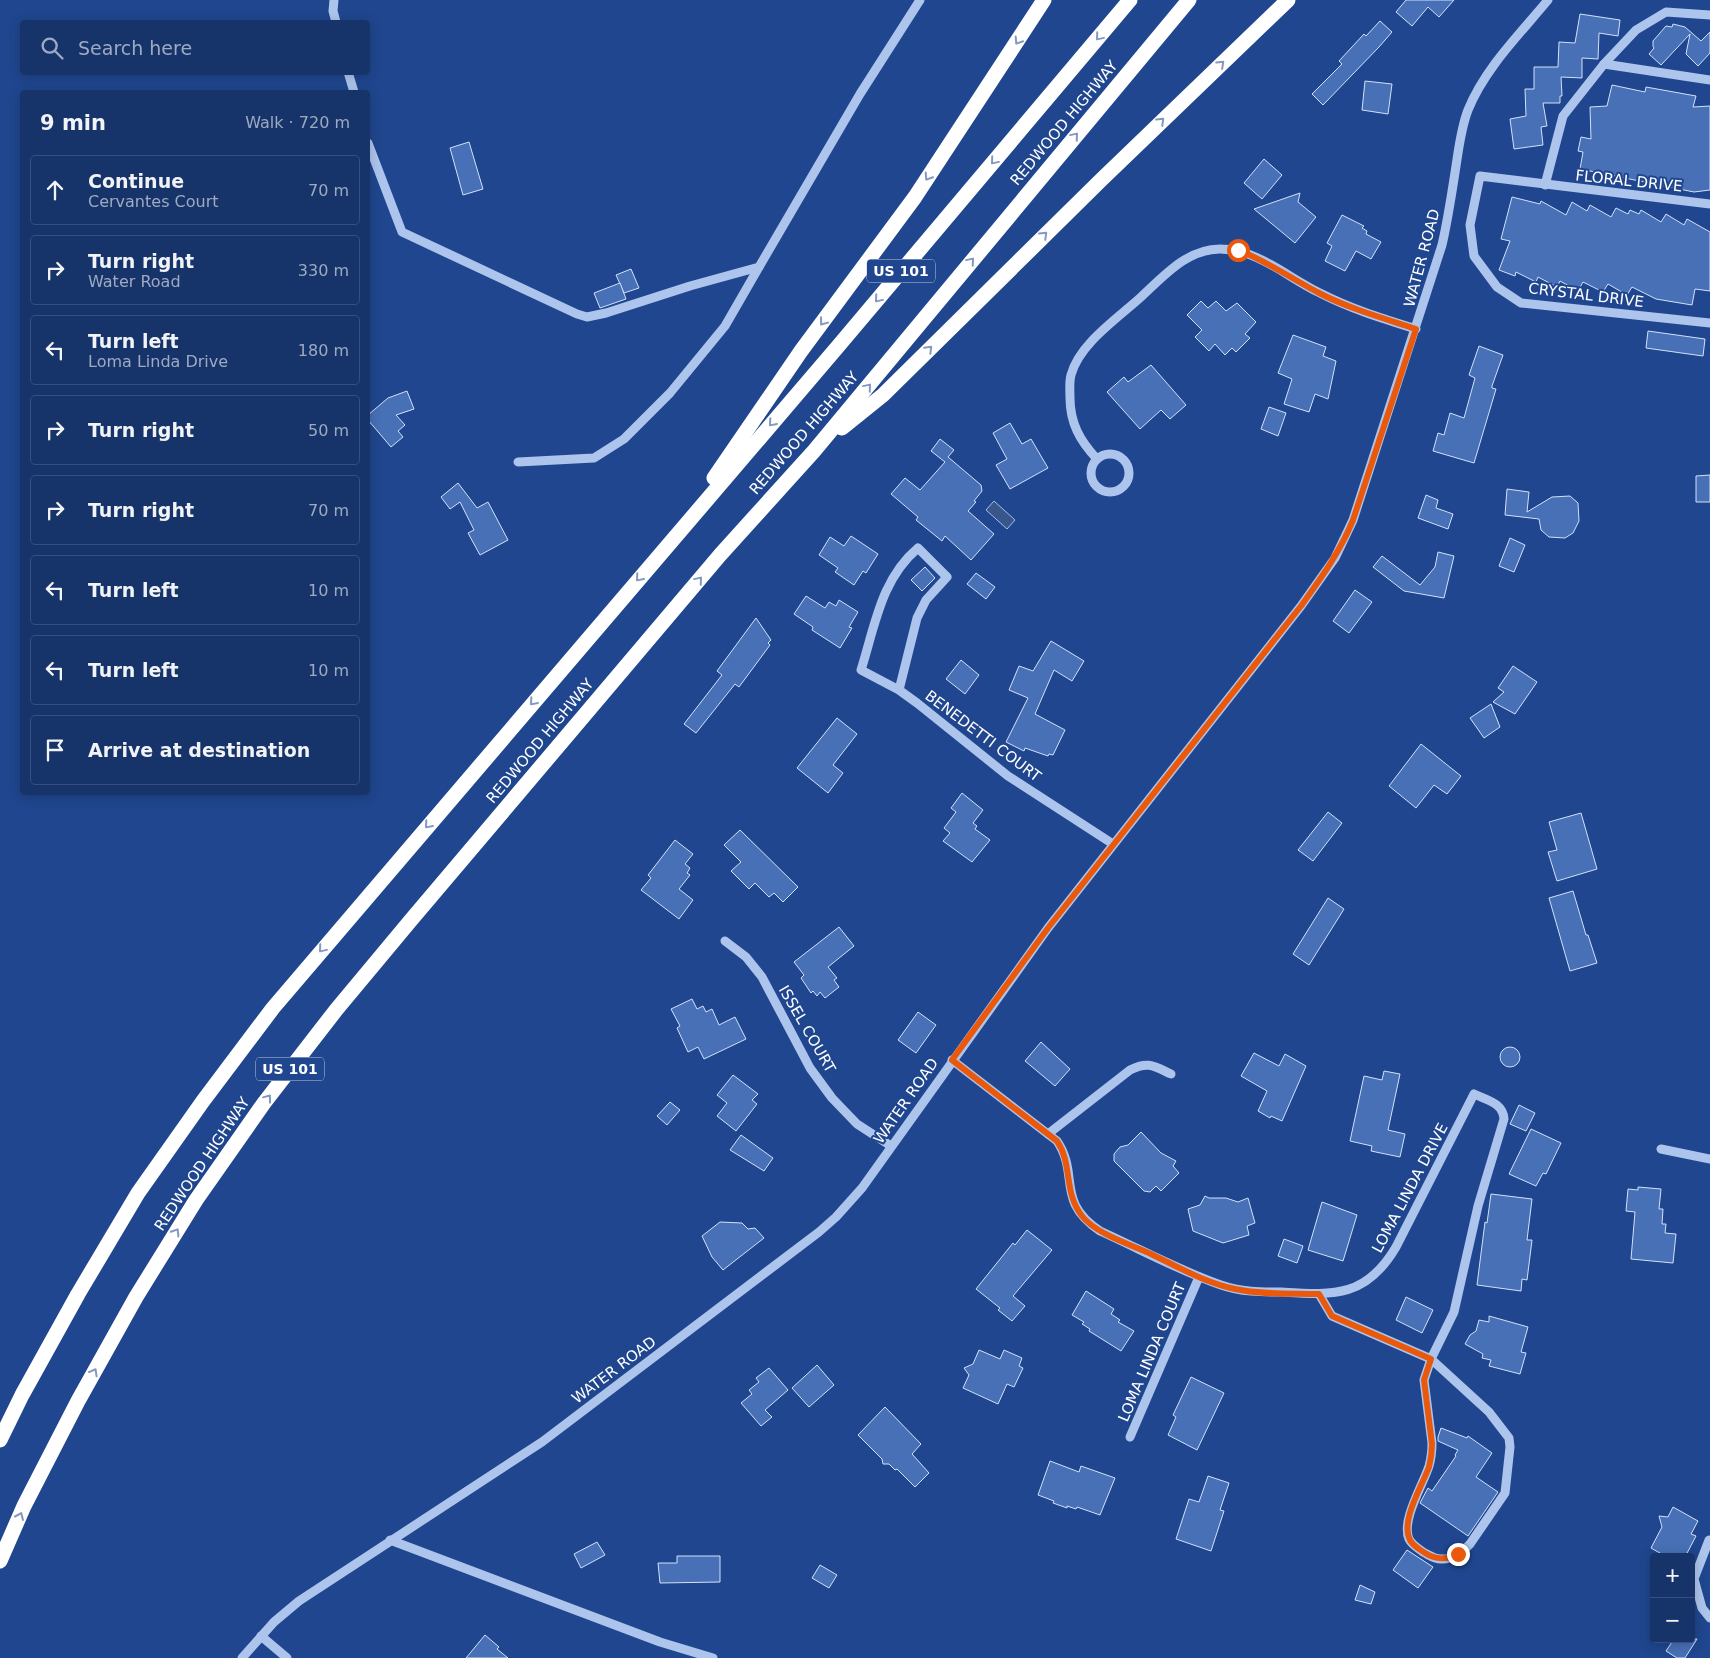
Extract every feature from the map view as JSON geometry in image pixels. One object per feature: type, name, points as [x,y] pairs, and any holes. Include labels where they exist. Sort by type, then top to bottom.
[{"type":"highway","points":[[671,541],[800,351],[915,197],[1044,0]]},
{"type":"highway","name":"REDWOOD HIGHWAY","points":[[0,1440],[22,1395],[96,1263],[138,1193],[203,1101],[279,1000],[1130,0]]},
{"type":"highway","name":"REDWOOD HIGHWAY","points":[[0,1561],[24,1506],[78,1401],[136,1296],[196,1200],[264,1103],[336,1010],[418,912],[720,555],[814,451],[1189,0]]},
{"type":"highway","points":[[814,451],[883,395],[1094,186],[1288,0]]},
{"type":"street","points":[[334,0],[333,11],[335,20]]},
{"type":"street","points":[[518,462],[594,458],[624,439],[670,393],[725,326],[860,94],[920,0]]},
{"type":"street","name":"WATER ROAD","points":[[242,1658],[261,1636],[298,1601],[542,1442],[819,1232],[836,1218],[862,1188],[1048,928],[1295,613],[1335,558],[1353,520],[1444,238],[1460,140],[1467,111],[1475,94],[1492,68],[1548,0]]},
{"type":"street","points":[[1545,185],[1563,116],[1604,64],[1636,30],[1666,12],[1710,15]]},
{"type":"street","points":[[1604,64],[1710,80]]},
{"type":"street","points":[[349,75],[353,90]]},
{"type":"street","points":[[370,148],[402,232],[587,317],[759,267]]},
{"type":"street","name":"CRYSTAL DRIVE","points":[[1545,185],[1480,176],[1470,225],[1474,256],[1497,288],[1521,303],[1710,323]]},
{"type":"street","name":"FLORAL DRIVE","points":[[1545,185],[1710,204]]},
{"type":"street","points":[[1097,459],[1087,449],[1072,419],[1071,375],[1089,343],[1170,270],[1188,257],[1220,249],[1238,250],[1263,260],[1299,282],[1362,312],[1416,329]]},
{"type":"street","points":[[1109,454],[1116,455],[1125,462],[1129,474],[1125,485],[1115,492],[1103,491],[1093,483],[1090,477],[1090,470],[1097,459],[1109,454]]},
{"type":"street","name":"BENEDETTI COURT","points":[[899,690],[917,618],[926,600],[947,577],[918,548],[895,572],[884,595],[861,670],[899,690],[1008,776],[1113,844]]},
{"type":"street","name":"ISSEL COURT","points":[[725,940],[746,957],[762,977],[810,1068],[832,1098],[857,1124],[891,1146]]},
{"type":"street","name":"LOMA LINDA DRIVE","points":[[952,1060],[1048,1134],[1062,1148],[1072,1199],[1083,1217],[1090,1224],[1100,1231],[1199,1277],[1222,1286],[1245,1291],[1334,1293],[1356,1286],[1374,1274],[1384,1266],[1396,1247],[1474,1094],[1500,1108],[1504,1112],[1504,1119],[1478,1206],[1454,1312],[1431,1359]]},
{"type":"street","points":[[1048,1134],[1130,1070],[1141,1065],[1152,1065],[1171,1074]]},
{"type":"street","points":[[1661,1149],[1710,1159]]},
{"type":"street","name":"LOMA LINDA COURT","points":[[1130,1438],[1199,1277]]},
{"type":"street","points":[[1319,1294],[1332,1316],[1431,1359],[1489,1412],[1509,1438],[1510,1447],[1505,1493],[1465,1550],[1453,1557],[1444,1559],[1430,1556],[1416,1547],[1412,1544],[1408,1534],[1410,1514],[1429,1466],[1432,1453],[1424,1380],[1431,1359]]},
{"type":"street","points":[[390,1540],[660,1642],[713,1658]]},
{"type":"street","points":[[1709,1540],[1694,1579],[1702,1608],[1710,1618]]},
{"type":"street","points":[[261,1636],[287,1658]]},
{"type":"water","points":[[994,501],[1015,520],[1007,529],[986,510]]},
{"type":"building","points":[[1406,0],[1454,0],[1439,17],[1428,7],[1412,26],[1396,12]]},
{"type":"building","points":[[1580,14],[1620,20],[1618,36],[1599,33],[1598,59],[1582,58],[1582,78],[1561,77],[1562,96],[1560,96],[1560,103],[1543,103],[1547,126],[1541,127],[1543,145],[1514,149],[1510,119],[1526,116],[1525,89],[1534,89],[1534,67],[1558,67],[1559,42],[1575,43]]},
{"type":"building","points":[[1380,21],[1392,32],[1323,105],[1312,94],[1342,64],[1339,61],[1364,34],[1366,36]]},
{"type":"building","points":[[1673,24],[1685,27],[1701,41],[1710,32],[1710,53],[1698,66],[1686,54],[1690,34],[1661,65],[1649,54],[1654,48],[1653,41],[1666,26],[1672,27]]},
{"type":"building","points":[[1365,81],[1392,84],[1388,114],[1362,110]]},
{"type":"building","points":[[1612,85],[1645,92],[1646,87],[1696,96],[1693,107],[1710,106],[1710,190],[1694,192],[1580,169],[1583,152],[1578,151],[1581,137],[1591,139],[1590,107],[1607,106]]},
{"type":"building","points":[[469,142],[483,189],[463,195],[450,148]]},
{"type":"building","points":[[1264,159],[1282,175],[1262,199],[1244,183]]},
{"type":"building","points":[[1300,193],[1298,202],[1316,217],[1295,243],[1254,209]]},
{"type":"building","points":[[1512,197],[1540,204],[1541,201],[1566,215],[1572,202],[1587,211],[1590,205],[1611,217],[1616,208],[1628,214],[1630,210],[1639,214],[1641,210],[1661,222],[1666,214],[1684,225],[1687,219],[1710,232],[1710,291],[1695,289],[1692,305],[1656,299],[1632,287],[1627,295],[1608,284],[1603,292],[1583,282],[1578,291],[1560,281],[1557,287],[1538,277],[1536,282],[1516,272],[1515,276],[1499,270],[1510,241],[1501,239]]},
{"type":"building","points":[[1342,215],[1364,226],[1362,228],[1367,231],[1366,234],[1381,242],[1371,259],[1356,251],[1345,271],[1325,261],[1332,246],[1327,243]]},
{"type":"building","points":[[631,269],[639,288],[624,293],[616,275]]},
{"type":"building","points":[[620,283],[626,299],[600,308],[594,293]]},
{"type":"building","points":[[1201,301],[1208,308],[1216,301],[1226,311],[1237,303],[1256,322],[1245,334],[1250,338],[1236,352],[1232,348],[1225,355],[1215,344],[1209,351],[1195,337],[1202,330],[1187,315]]},
{"type":"building","points":[[1648,331],[1705,339],[1703,356],[1646,348]]},
{"type":"building","points":[[1293,335],[1326,347],[1323,356],[1336,361],[1328,399],[1315,394],[1309,412],[1284,404],[1292,379],[1278,373]]},
{"type":"building","points":[[1479,346],[1503,355],[1492,386],[1492,388],[1496,389],[1474,463],[1433,451],[1438,433],[1444,435],[1450,413],[1464,418],[1475,378],[1469,375]]},
{"type":"building","points":[[1151,365],[1186,405],[1170,419],[1161,410],[1140,429],[1107,392],[1124,377],[1128,382]]},
{"type":"building","points":[[407,391],[414,409],[396,415],[405,425],[398,431],[403,437],[391,447],[370,422],[370,413],[388,398]]},
{"type":"building","points":[[1269,407],[1286,413],[1278,436],[1261,429]]},
{"type":"building","points":[[1010,423],[1022,444],[1031,439],[1048,468],[1010,489],[996,465],[1007,459],[993,433]]},
{"type":"building","points":[[940,439],[954,450],[948,457],[981,485],[982,491],[968,511],[994,534],[971,560],[945,536],[942,541],[916,520],[918,517],[891,494],[905,478],[920,490],[945,462],[931,451]]},
{"type":"building","points":[[1710,475],[1710,502],[1696,502],[1696,476]]},
{"type":"building","points":[[458,483],[477,508],[488,502],[508,540],[480,555],[468,533],[474,530],[460,502],[450,509],[441,497]]},
{"type":"building","points":[[1507,489],[1529,492],[1527,512],[1552,497],[1570,496],[1578,503],[1579,521],[1573,533],[1565,538],[1549,537],[1541,530],[1539,519],[1505,515]]},
{"type":"building","points":[[1426,495],[1438,500],[1436,508],[1453,514],[1448,529],[1418,518]]},
{"type":"building","points":[[851,536],[878,554],[866,573],[863,571],[854,585],[835,572],[838,568],[819,555],[830,537],[844,546]]},
{"type":"building","points":[[1510,538],[1525,545],[1514,572],[1499,566]]},
{"type":"building","points":[[1438,552],[1454,556],[1444,598],[1404,591],[1373,567],[1382,556],[1420,585],[1435,567]]},
{"type":"building","points":[[925,567],[935,578],[922,591],[911,580]]},
{"type":"building","points":[[976,573],[995,587],[986,599],[967,584]]},
{"type":"building","points":[[1355,590],[1372,602],[1349,633],[1333,621]]},
{"type":"building","points":[[806,596],[825,608],[829,602],[836,606],[839,600],[858,612],[849,627],[852,628],[840,648],[812,630],[813,627],[794,614]]},
{"type":"building","points":[[756,618],[771,640],[768,643],[770,645],[739,687],[735,684],[696,733],[684,724],[722,675],[717,671]]},
{"type":"building","points":[[1051,641],[1084,661],[1072,681],[1054,670],[1035,714],[1065,730],[1053,755],[1049,754],[1048,756],[1025,748],[1024,751],[1006,742],[1028,698],[1009,690],[1019,666],[1033,671]]},
{"type":"building","points":[[961,660],[979,675],[965,694],[946,679]]},
{"type":"building","points":[[1513,666],[1537,682],[1515,714],[1493,702],[1504,692],[1498,688]]},
{"type":"building","points":[[1491,704],[1500,727],[1484,738],[1470,718]]},
{"type":"building","points":[[837,718],[857,734],[833,765],[843,773],[828,793],[797,768]]},
{"type":"building","points":[[1421,744],[1461,776],[1447,794],[1434,785],[1416,808],[1389,786]]},
{"type":"building","points":[[962,793],[983,810],[973,823],[977,826],[975,829],[990,840],[972,862],[943,841],[950,833],[944,828],[956,812],[951,808]]},
{"type":"building","points":[[1328,812],[1342,823],[1313,861],[1298,850]]},
{"type":"building","points":[[1581,813],[1597,869],[1557,881],[1548,852],[1557,850],[1549,822]]},
{"type":"building","points":[[740,830],[798,887],[783,902],[774,893],[769,897],[755,883],[749,889],[731,871],[741,862],[724,845]]},
{"type":"building","points":[[675,840],[693,854],[685,864],[690,868],[687,873],[690,875],[679,889],[693,900],[679,919],[641,890],[651,878],[648,875]]},
{"type":"building","points":[[1573,891],[1586,935],[1588,935],[1597,963],[1570,971],[1549,898]]},
{"type":"building","points":[[1328,898],[1344,909],[1309,965],[1293,954]]},
{"type":"building","points":[[839,927],[854,946],[828,967],[837,978],[834,980],[839,987],[825,998],[820,992],[817,996],[813,991],[811,993],[801,978],[804,975],[794,962]]},
{"type":"building","points":[[692,999],[697,1009],[703,1006],[706,1012],[712,1009],[719,1025],[735,1017],[746,1039],[704,1059],[698,1047],[688,1052],[677,1028],[680,1026],[671,1009]]},
{"type":"building","points":[[918,1012],[936,1025],[916,1053],[898,1040]]},
{"type":"building","points":[[1041,1042],[1070,1069],[1055,1086],[1025,1061]]},
{"type":"building","points":[[1510,1047],[1517,1050],[1520,1057],[1517,1064],[1510,1067],[1503,1064],[1500,1057],[1503,1050]]},
{"type":"building","points":[[1254,1053],[1279,1066],[1285,1054],[1306,1066],[1282,1121],[1271,1116],[1270,1118],[1258,1111],[1267,1091],[1241,1076]]},
{"type":"building","points":[[1384,1071],[1400,1074],[1388,1130],[1405,1134],[1400,1157],[1371,1151],[1372,1146],[1350,1141],[1364,1076],[1382,1080]]},
{"type":"building","points":[[733,1075],[758,1094],[752,1100],[757,1104],[736,1131],[717,1116],[727,1103],[717,1095]]},
{"type":"building","points":[[670,1102],[680,1110],[667,1125],[657,1116]]},
{"type":"building","points":[[1519,1105],[1535,1113],[1526,1131],[1510,1124]]},
{"type":"building","points":[[1531,1129],[1561,1143],[1546,1174],[1543,1173],[1536,1186],[1509,1174]]},
{"type":"building","points":[[1141,1132],[1161,1153],[1176,1161],[1173,1166],[1179,1173],[1161,1191],[1156,1186],[1150,1192],[1144,1191],[1114,1161],[1114,1154],[1120,1147],[1128,1145]]},
{"type":"building","points":[[741,1135],[773,1158],[764,1171],[730,1150]]},
{"type":"building","points":[[1638,1187],[1661,1189],[1659,1209],[1663,1209],[1662,1224],[1666,1224],[1665,1233],[1676,1234],[1673,1263],[1631,1259],[1635,1212],[1626,1211],[1628,1189],[1638,1190]]},
{"type":"building","points":[[1491,1194],[1532,1199],[1527,1240],[1532,1240],[1527,1280],[1522,1279],[1521,1291],[1477,1285],[1485,1222],[1487,1223]]},
{"type":"building","points":[[1205,1196],[1209,1198],[1226,1198],[1238,1202],[1248,1198],[1255,1223],[1247,1226],[1249,1235],[1223,1243],[1193,1231],[1188,1209],[1200,1205]]},
{"type":"building","points":[[1322,1202],[1357,1215],[1343,1261],[1308,1250]]},
{"type":"building","points":[[720,1222],[742,1223],[748,1229],[755,1228],[764,1238],[723,1270],[712,1257],[702,1236]]},
{"type":"building","points":[[1027,1230],[1052,1250],[1013,1296],[1025,1306],[1012,1321],[998,1310],[1000,1308],[976,1289],[1013,1243],[1015,1245]]},
{"type":"building","points":[[1284,1239],[1303,1246],[1297,1263],[1278,1256]]},
{"type":"building","points":[[1086,1291],[1114,1309],[1111,1314],[1120,1320],[1118,1322],[1134,1331],[1121,1351],[1089,1331],[1090,1329],[1082,1324],[1084,1322],[1072,1315]]},
{"type":"building","points":[[1406,1297],[1433,1310],[1422,1333],[1396,1320]]},
{"type":"building","points":[[1489,1316],[1528,1327],[1521,1352],[1526,1353],[1520,1374],[1489,1366],[1491,1360],[1482,1358],[1483,1354],[1465,1344],[1470,1335],[1476,1331],[1479,1320],[1489,1322]]},
{"type":"building","points":[[979,1350],[1000,1359],[1004,1350],[1022,1358],[1019,1366],[1023,1368],[1014,1387],[1007,1384],[998,1404],[963,1388],[969,1375],[964,1368],[973,1364]]},
{"type":"building","points":[[817,1365],[834,1385],[809,1407],[792,1388]]},
{"type":"building","points":[[769,1368],[788,1390],[765,1410],[772,1417],[761,1426],[741,1403],[752,1394],[749,1390],[759,1382],[756,1378]]},
{"type":"building","points":[[1191,1377],[1224,1393],[1197,1450],[1168,1435],[1176,1417],[1173,1415]]},
{"type":"building","points":[[885,1407],[921,1444],[912,1454],[929,1473],[915,1487],[897,1469],[895,1470],[889,1464],[883,1464],[882,1459],[858,1435]]},
{"type":"building","points":[[1441,1428],[1467,1438],[1468,1436],[1492,1453],[1476,1477],[1498,1492],[1468,1536],[1420,1503],[1428,1488],[1432,1491],[1456,1456],[1458,1450],[1438,1441]]},
{"type":"building","points":[[1050,1461],[1079,1472],[1081,1466],[1115,1478],[1100,1515],[1077,1507],[1076,1509],[1067,1506],[1067,1508],[1038,1495]]},
{"type":"building","points":[[1208,1476],[1229,1483],[1220,1510],[1224,1511],[1211,1551],[1176,1539],[1189,1499],[1199,1502]]},
{"type":"building","points":[[1673,1507],[1698,1521],[1691,1534],[1696,1536],[1687,1553],[1660,1553],[1651,1548],[1662,1527],[1659,1516],[1668,1517]]},
{"type":"building","points":[[597,1542],[605,1555],[581,1568],[574,1554]]},
{"type":"building","points":[[1407,1550],[1433,1567],[1418,1588],[1393,1570]]},
{"type":"building","points":[[677,1556],[720,1556],[720,1582],[660,1583],[658,1563],[677,1563]]},
{"type":"building","points":[[820,1565],[837,1575],[829,1588],[812,1578]]},
{"type":"building","points":[[1360,1585],[1375,1592],[1371,1604],[1355,1600]]},
{"type":"building","points":[[485,1635],[499,1647],[497,1649],[508,1658],[466,1658]]},
{"type":"building","points":[[1671,1643],[1694,1643],[1685,1658],[1677,1658],[1666,1651]]},
{"type":"route","points":[[1238,250],[1263,260],[1320,294],[1362,312],[1416,329],[1353,520],[1335,558],[1301,606],[1048,928],[952,1060],[1057,1141],[1065,1157],[1072,1199],[1083,1217],[1100,1231],[1222,1286],[1245,1291],[1319,1294],[1332,1316],[1431,1359],[1424,1380],[1432,1453],[1429,1466],[1410,1514],[1408,1534],[1412,1544],[1430,1556],[1444,1559],[1458,1554]]}]
